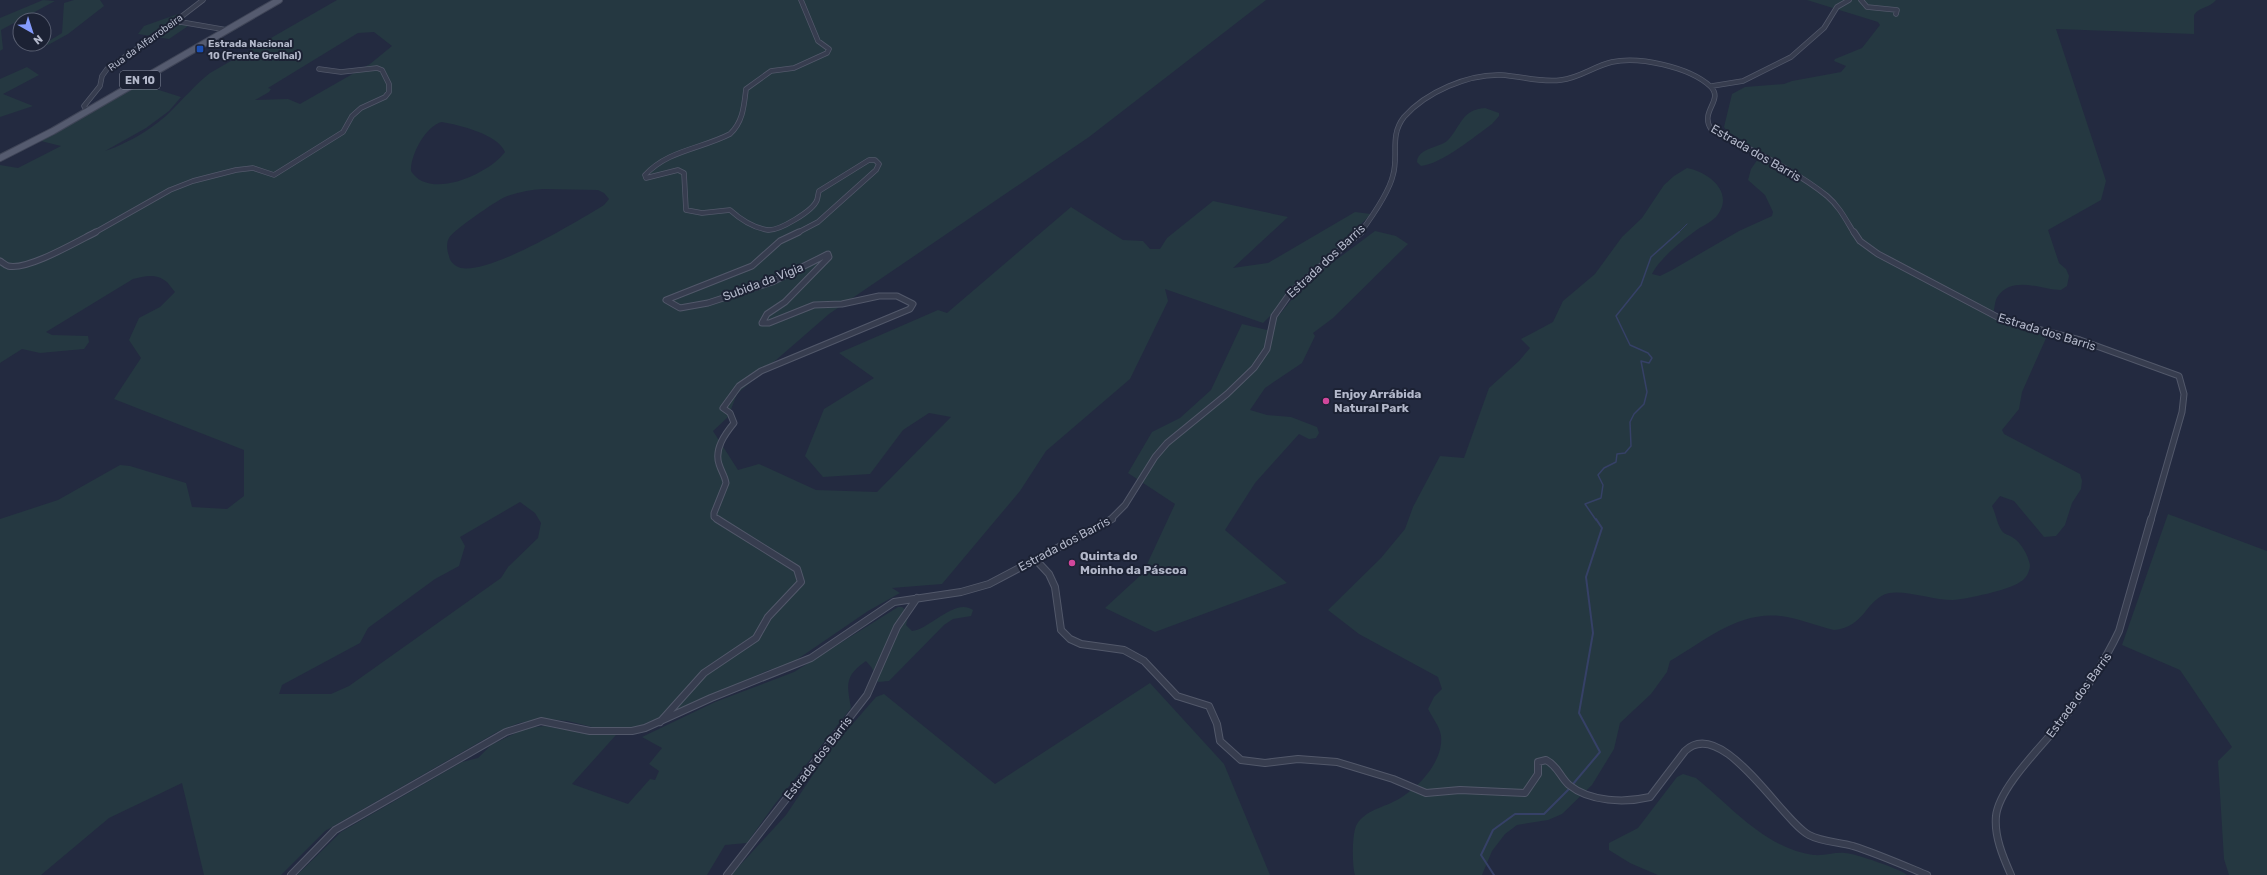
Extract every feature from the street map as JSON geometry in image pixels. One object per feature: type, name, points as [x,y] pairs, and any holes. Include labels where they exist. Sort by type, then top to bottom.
[{"type":"main road","name":"EN 10","points":[[2,156],[87,111],[279,0]]},
{"type":"street","name":"Rua da Alfarrobeira","points":[[87,111],[84,106],[100,86],[102,76],[107,69],[203,0]]},
{"type":"street","name":"Subida da Vigia","points":[[659,723],[704,673],[756,638],[768,617],[801,582],[797,569],[714,517],[713,511],[726,488],[725,476],[719,464],[720,446],[724,435],[734,423],[730,413],[723,408],[726,402],[742,382],[761,371],[910,309],[913,304],[908,299],[896,296],[880,296],[842,304],[822,304],[810,307],[769,323],[762,323],[767,314],[781,307],[817,267],[829,257],[828,254],[820,255],[796,271],[708,303],[682,308],[672,305],[666,300],[738,273],[752,266],[780,241],[818,222],[876,170],[878,164],[875,160],[869,160],[819,191],[817,201],[796,219],[784,226],[769,230],[741,220],[730,210],[702,213],[686,210],[684,172],[678,170],[646,178],[645,175],[649,168],[658,161],[682,150],[727,136],[736,130],[741,120],[746,89],[771,70],[794,68],[827,53],[829,49],[818,41],[801,0]]},
{"type":"street","points":[[1712,86],[1743,81],[1791,57],[1801,50],[1807,41],[1824,28],[1837,7],[1850,0]]},
{"type":"street","points":[[1861,0],[1867,7],[1897,10],[1896,14]]},
{"type":"street","points":[[175,21],[227,30]]},
{"type":"street","name":"Estrada dos Barris","points":[[727,875],[867,694],[897,627],[917,598],[961,592],[984,585],[1036,560],[1114,517],[1128,501],[1164,446],[1238,384],[1252,369],[1265,352],[1276,311],[1305,277],[1360,233],[1371,217],[1392,180],[1395,165],[1394,138],[1397,127],[1404,118],[1425,99],[1456,85],[1489,75],[1548,81],[1565,80],[1580,76],[1612,62],[1625,60],[1671,67],[1686,72],[1712,86],[1715,92],[1715,99],[1705,119],[1706,123],[1711,129],[1774,162],[1827,196],[1836,205],[1860,241],[1878,254],[2004,320],[2080,340],[2178,376],[2184,394],[2182,412],[2116,638],[2106,658],[2008,789],[1996,814],[1997,832],[2011,875]]},
{"type":"street","points":[[0,261],[8,266],[20,266],[39,260],[101,229],[170,190],[193,181],[236,170],[253,168],[274,175],[344,132],[352,116],[361,108],[385,98],[389,92],[389,84],[382,70],[372,66],[341,72],[319,69]]},
{"type":"street","points":[[1036,560],[1049,574],[1055,587],[1061,630],[1070,640],[1081,644],[1124,650],[1144,661],[1177,696],[1209,706],[1217,724],[1220,741],[1241,760],[1265,763],[1298,759],[1337,762],[1393,779],[1426,793],[1460,790],[1509,793],[1525,792],[1538,774],[1538,762],[1546,760],[1556,764],[1568,784],[1574,788],[1587,794],[1627,801],[1650,797],[1688,748],[1700,743],[1721,747],[1740,763],[1792,822],[1816,839],[1852,845],[1927,875]]},
{"type":"street","points":[[290,875],[335,830],[512,729],[541,721],[590,731],[632,731],[659,723],[711,698],[811,658],[894,602],[917,598]]},
{"type":"shaded area","points":[[43,0],[55,1],[35,12],[14,12]]},
{"type":"shaded area","points":[[74,0],[100,0],[104,6],[68,34],[52,43],[52,39],[62,33],[64,3]]},
{"type":"shaded area","points":[[337,0],[1266,0],[1089,137],[829,314],[737,394],[728,417],[713,431],[738,470],[759,464],[816,490],[877,492],[951,417],[929,413],[903,430],[870,474],[823,477],[805,456],[824,409],[874,378],[839,353],[938,310],[947,313],[1071,207],[1123,240],[1143,241],[1150,249],[1160,249],[1167,238],[1213,201],[1288,217],[1233,268],[1268,263],[1355,212],[1371,214],[1263,323],[1165,289],[1168,301],[1130,379],[1046,451],[1020,491],[942,584],[892,588],[900,593],[868,611],[789,665],[769,670],[635,728],[592,727],[568,721],[546,719],[519,723],[497,732],[325,831],[281,875],[204,875],[182,783],[109,818],[41,875],[0,875],[0,519],[58,500],[120,465],[130,466],[186,483],[192,507],[227,509],[244,496],[244,450],[114,399],[141,358],[129,340],[139,318],[160,307],[175,292],[167,282],[159,277],[146,276],[133,279],[46,332],[52,335],[88,336],[89,342],[84,349],[40,353],[22,349],[0,363],[0,165],[18,168],[61,146],[41,141],[140,84],[181,97],[169,111],[146,128],[105,151],[123,144],[142,134],[159,122],[210,73]],"holes":[[[374,32],[392,46],[370,64],[300,104],[288,99],[255,100],[269,92],[271,89],[268,88],[358,33]],[[442,122],[477,131],[495,140],[505,152],[486,168],[473,176],[459,181],[444,184],[431,184],[420,180],[411,171],[413,157],[420,142],[436,124]],[[543,189],[598,190],[604,193],[609,199],[604,205],[574,223],[512,255],[475,268],[461,268],[452,262],[447,247],[447,242],[452,234],[484,210],[505,197]],[[520,502],[535,513],[541,523],[538,538],[508,567],[501,578],[349,686],[331,694],[279,694],[282,685],[360,643],[368,628],[435,579],[459,566],[465,546],[460,537]]]},
{"type":"shaded area","points":[[1807,0],[2216,0],[2214,3],[2196,12],[2194,15],[2194,34],[2056,29],[2106,181],[2101,200],[2048,230],[2059,263],[2066,269],[2069,276],[2067,286],[2061,290],[2028,285],[2012,286],[2004,290],[1998,296],[1992,318],[2011,326],[2047,336],[2022,392],[2019,409],[2002,430],[2004,434],[2080,474],[2082,481],[2081,489],[2072,503],[2065,525],[2056,536],[2044,537],[2014,501],[2000,496],[1992,506],[1999,525],[2003,532],[2015,539],[2021,545],[2028,557],[2030,565],[2026,577],[2015,585],[1988,594],[1953,600],[1896,592],[1889,593],[1881,596],[1875,601],[1853,624],[1845,628],[1834,630],[1793,618],[1771,615],[1740,621],[1725,628],[1711,635],[1670,661],[1667,672],[1651,694],[1620,723],[1614,749],[1592,785],[1562,814],[1548,820],[1517,825],[1505,834],[1492,851],[1482,875],[1355,875],[1353,865],[1353,843],[1356,826],[1359,821],[1367,814],[1400,798],[1418,785],[1433,766],[1438,756],[1441,746],[1441,736],[1438,726],[1428,709],[1434,697],[1442,689],[1438,677],[1359,634],[1328,610],[1381,558],[1405,529],[1413,507],[1440,456],[1464,458],[1489,388],[1519,361],[1530,348],[1521,339],[1553,322],[1563,301],[1595,274],[1622,237],[1642,218],[1664,185],[1674,176],[1687,168],[1704,174],[1717,185],[1723,200],[1716,217],[1692,233],[1672,250],[1655,268],[1652,274],[1660,276],[1739,231],[1772,216],[1773,212],[1765,195],[1748,180],[1751,169],[1760,156],[1759,152],[1727,131],[1724,127],[1732,94],[1745,87],[1784,84],[1792,81],[1841,72],[1846,66],[1834,61],[1835,59],[1862,48],[1880,25],[1878,22]]},
{"type":"shaded area","points":[[12,13],[12,24],[1,30],[3,49],[0,51],[0,18]]},
{"type":"shaded area","points":[[178,14],[176,18],[194,22],[169,39],[138,34],[144,26]]},
{"type":"shaded area","points":[[27,67],[39,75],[3,94],[33,106],[0,117],[0,79]]},
{"type":"shaded area","points":[[1485,108],[1499,113],[1499,116],[1492,124],[1458,149],[1439,160],[1421,166],[1417,162],[1421,153],[1446,142],[1467,115],[1477,109]]},
{"type":"shaded area","points":[[1375,231],[1396,236],[1408,244],[1333,318],[1313,333],[1315,336],[1302,363],[1265,388],[1250,410],[1267,415],[1291,417],[1317,427],[1319,433],[1316,438],[1309,439],[1299,434],[1255,483],[1225,530],[1287,583],[1155,632],[1105,608],[1143,573],[1175,504],[1128,473],[1152,432],[1180,418],[1211,390],[1242,324],[1267,330],[1305,283]]},
{"type":"shaded area","points":[[2168,514],[2267,551],[2267,875],[2229,875],[2224,859],[2218,761],[2232,747],[2180,670],[2122,645]]},
{"type":"shaded area","points":[[898,607],[902,607],[909,613],[906,625],[912,631],[919,629],[942,615],[958,608],[966,607],[973,610],[971,616],[953,619],[944,625],[889,681],[878,682],[872,668],[866,661],[859,666],[851,676],[848,687],[851,708],[775,804],[747,843],[725,845],[707,875],[297,875],[341,832],[462,762],[478,758],[491,745],[526,728],[545,726],[588,734],[616,735],[572,784],[628,804],[650,779],[655,780],[659,771],[649,764],[662,748],[642,737],[715,702],[794,672]]},
{"type":"shaded area","points":[[1150,683],[1224,764],[1270,875],[731,875],[786,815],[829,751],[876,697],[884,694],[995,784]]},
{"type":"shaded area","points":[[1683,774],[1696,778],[1736,814],[1765,836],[1780,845],[1814,855],[1841,853],[1850,854],[1888,866],[1907,875],[1658,875],[1630,863],[1609,850],[1609,843],[1638,828],[1677,777]]},
{"type":"waterway","points":[[1679,232],[1687,224]]},
{"type":"waterway","points":[[1596,520],[1585,504],[1601,498],[1603,485],[1598,475],[1604,468],[1616,462],[1617,454],[1625,453],[1631,446],[1630,422],[1634,414],[1644,404],[1647,392],[1641,361],[1649,363],[1652,358],[1648,353],[1630,345],[1616,316],[1641,285],[1651,257],[1679,232]]},
{"type":"waterway","points":[[1573,784],[1600,752],[1579,713],[1593,633],[1586,577],[1602,528],[1596,519]]},
{"type":"waterway","points":[[1494,875],[1481,855],[1493,830],[1515,814],[1544,814],[1569,789]]},
{"type":"place","name":"Estrada Nacional 10 (Frente Grelhal)","points":[[200,49]]},
{"type":"place","name":"Enjoy Arrábida Natural Park","points":[[1326,401]]},
{"type":"place","name":"Quinta do Moinho da Páscoa","points":[[1072,563]]}]
